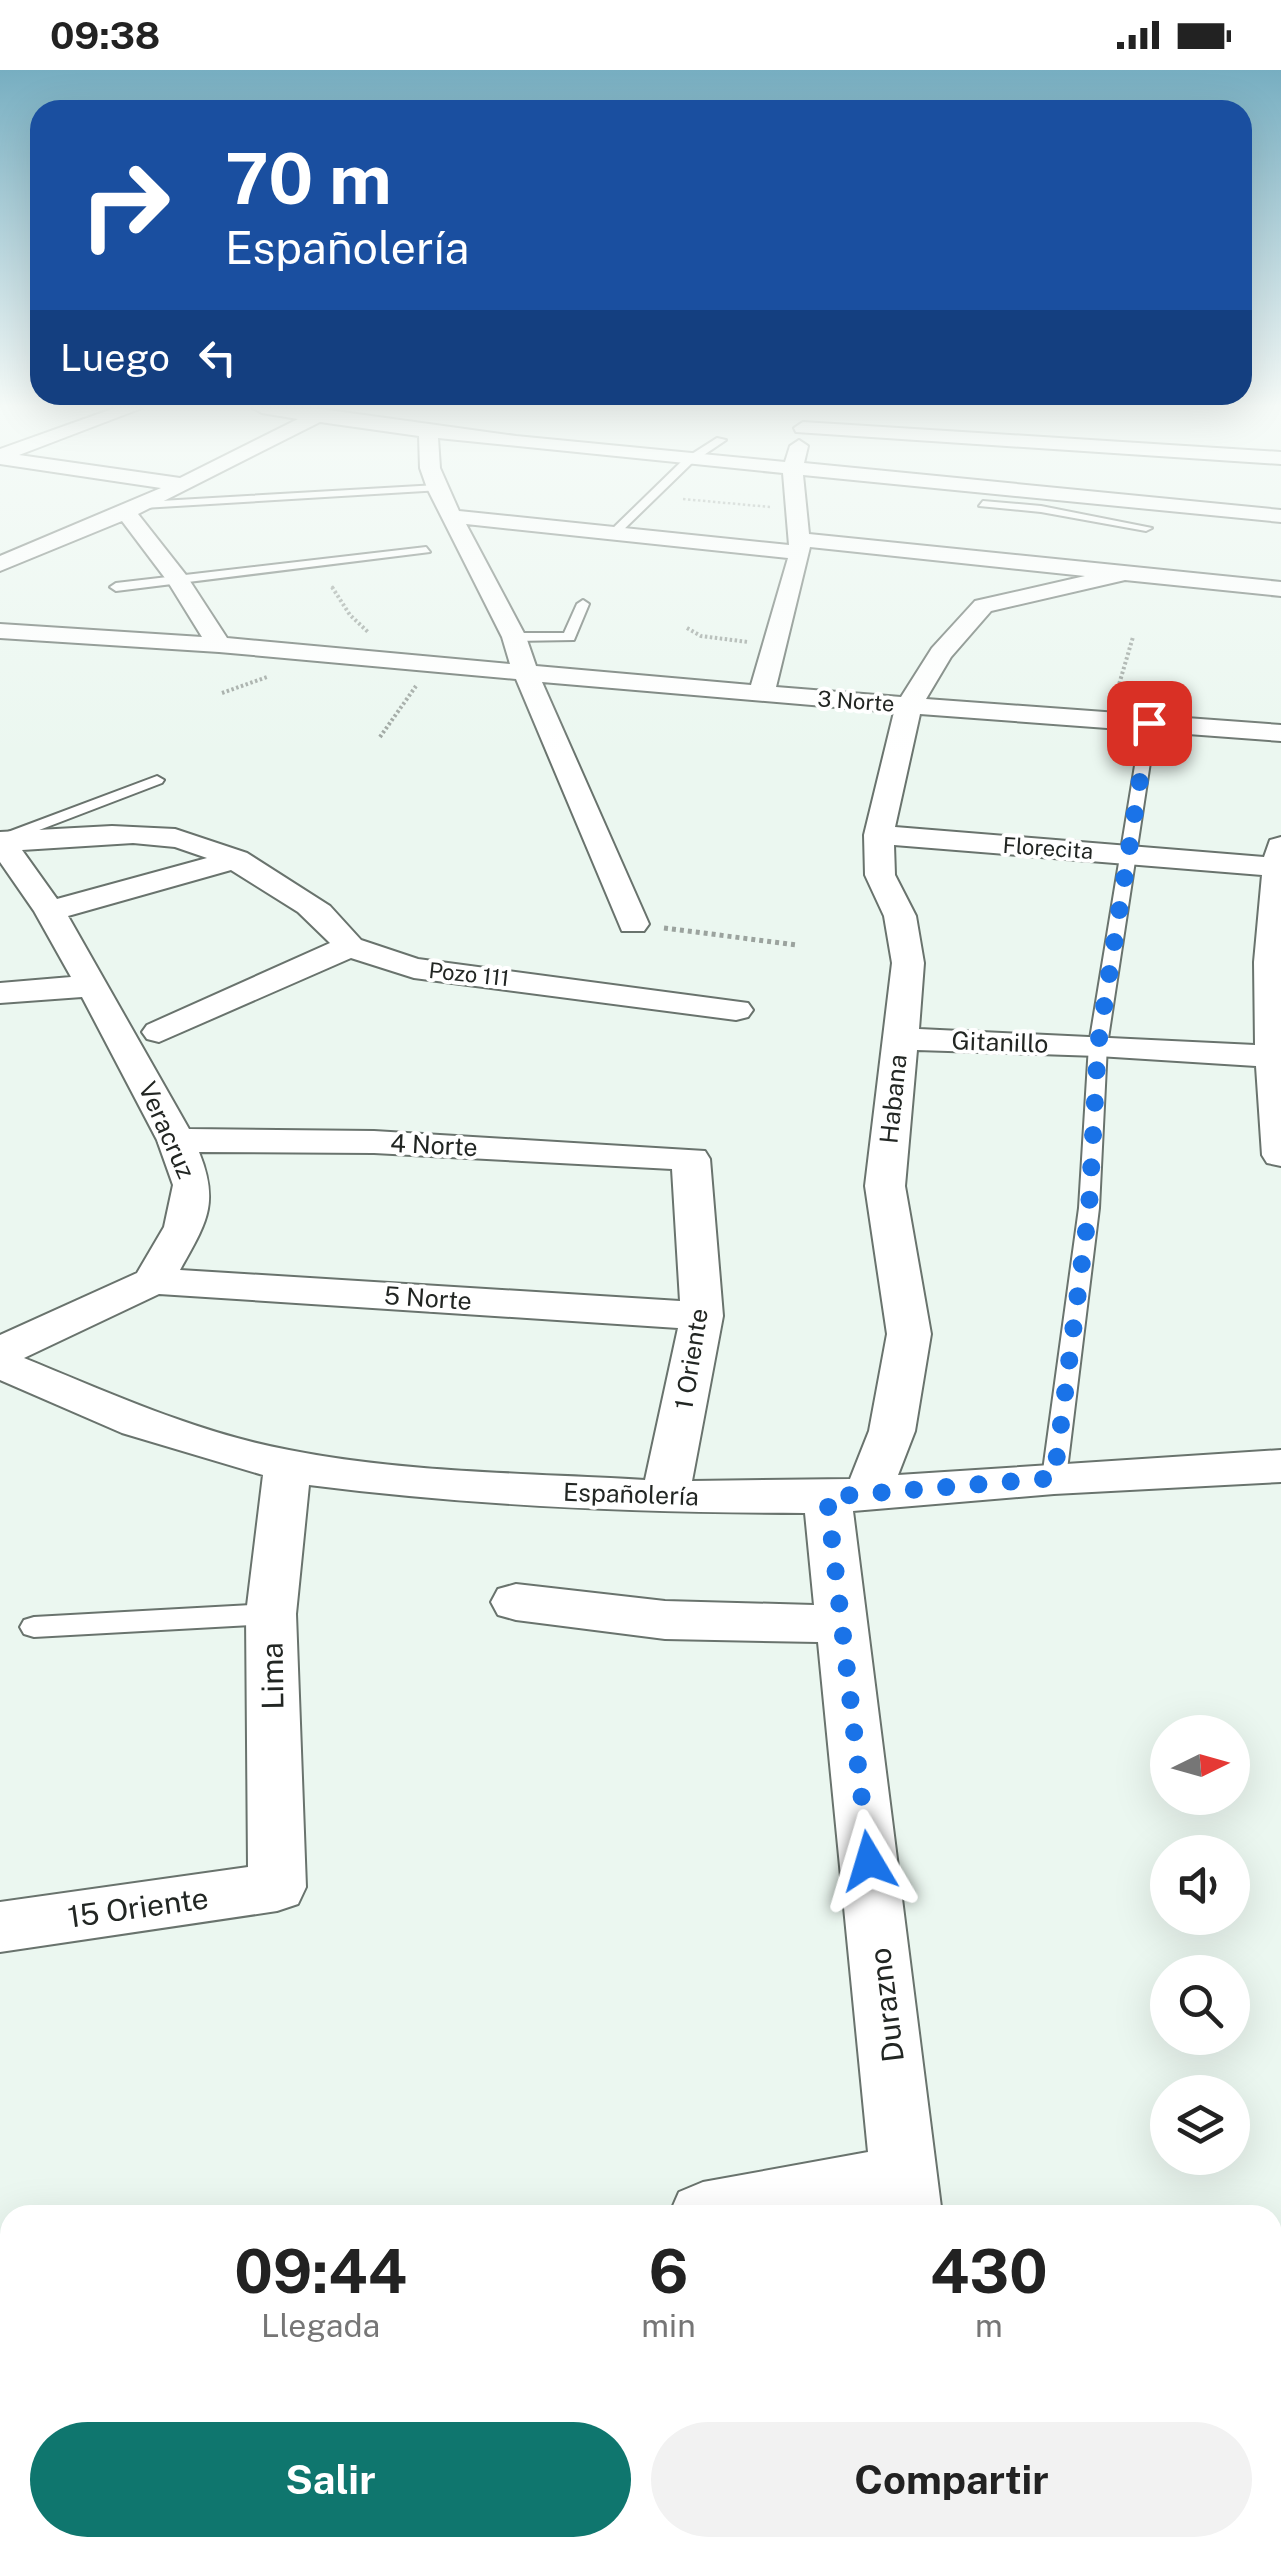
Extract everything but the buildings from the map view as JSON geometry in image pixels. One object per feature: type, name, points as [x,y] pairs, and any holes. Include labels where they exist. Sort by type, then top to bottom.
[{"type":"street","points":[[0,564],[98,524]]},
{"type":"street","points":[[144,524],[219,645]]},
{"type":"street","points":[[456,524],[514,638],[633,924]]},
{"type":"street","points":[[529,524],[1128,572],[1281,589]]},
{"type":"street","points":[[761,694],[801,546],[799,524]]},
{"type":"street","name":"Habana","points":[[847,1496],[892,1431],[909,1334],[885,1186],[908,963],[900,916],[880,876],[879,834],[909,705],[942,653],[983,606],[1128,572]]},
{"type":"street","name":"3 Norte","points":[[0,631],[219,645],[761,694],[1281,734]]},
{"type":"street","name":"Florecita","points":[[879,834],[1278,871]]},
{"type":"street","points":[[2,841],[150,835],[179,839],[236,859],[310,904],[339,930],[349,947],[160,1032]]},
{"type":"street","name":"Veracruz","points":[[2,841],[50,911],[92,986],[176,1140],[193,1185],[184,1228],[153,1281]]},
{"type":"street","points":[[50,911],[236,859]]},
{"type":"street","points":[[1278,871],[1276,1057],[1281,1155]]},
{"type":"street","name":"Pozo 111","points":[[349,947],[414,968],[736,1010]]},
{"type":"street","points":[[0,993],[92,986]]},
{"type":"street","name":"Gitanillo","points":[[899,1039],[1098,1045],[1276,1057]]},
{"type":"street","name":"4 Norte","points":[[176,1140],[374,1142],[691,1159]]},
{"type":"street","name":"1 Oriente","points":[[665,1497],[702,1316],[691,1159]]},
{"type":"street","points":[[0,1352],[153,1281]]},
{"type":"street","name":"5 Norte","points":[[153,1281],[702,1316]]},
{"type":"street","name":"Españolería","points":[[0,1364],[138,1422],[287,1466],[430,1484],[665,1497],[847,1496],[1054,1478],[1281,1466]]},
{"type":"street","name":"Lima","points":[[276,1886],[270,1614],[287,1466]]},
{"type":"street","name":"Durazno","points":[[847,1496],[842,1624],[907,2196]]},
{"type":"street","points":[[516,1602],[666,1620],[842,1624]]},
{"type":"street","name":"15 Oriente","points":[[0,1927],[276,1886]]},
{"type":"street","points":[[810,2205],[907,2196]]},
{"type":"lane","points":[[614,533],[623,524]]},
{"type":"lane","points":[[1124,524],[1146,528]]},
{"type":"lane","points":[[116,586],[426,550]]},
{"type":"lane","points":[[514,638],[569,636],[583,604]]},
{"type":"lane","points":[[1054,1478],[1089,1208],[1098,1045],[1149,723]]},
{"type":"lane","points":[[2,841],[157,780]]},
{"type":"lane","points":[[34,1627],[270,1614]]},
{"type":"path","points":[[332,586],[350,616],[398,661]]},
{"type":"path","points":[[688,628],[701,636],[773,645]]},
{"type":"path","points":[[1109,720],[1133,637]]},
{"type":"path","points":[[380,736],[431,665]]},
{"type":"path","points":[[633,924],[797,945]]},
{"type":"route","points":[[869,1861],[827,1497],[1054,1478],[1089,1208],[1098,1045],[1149,723]]}]
